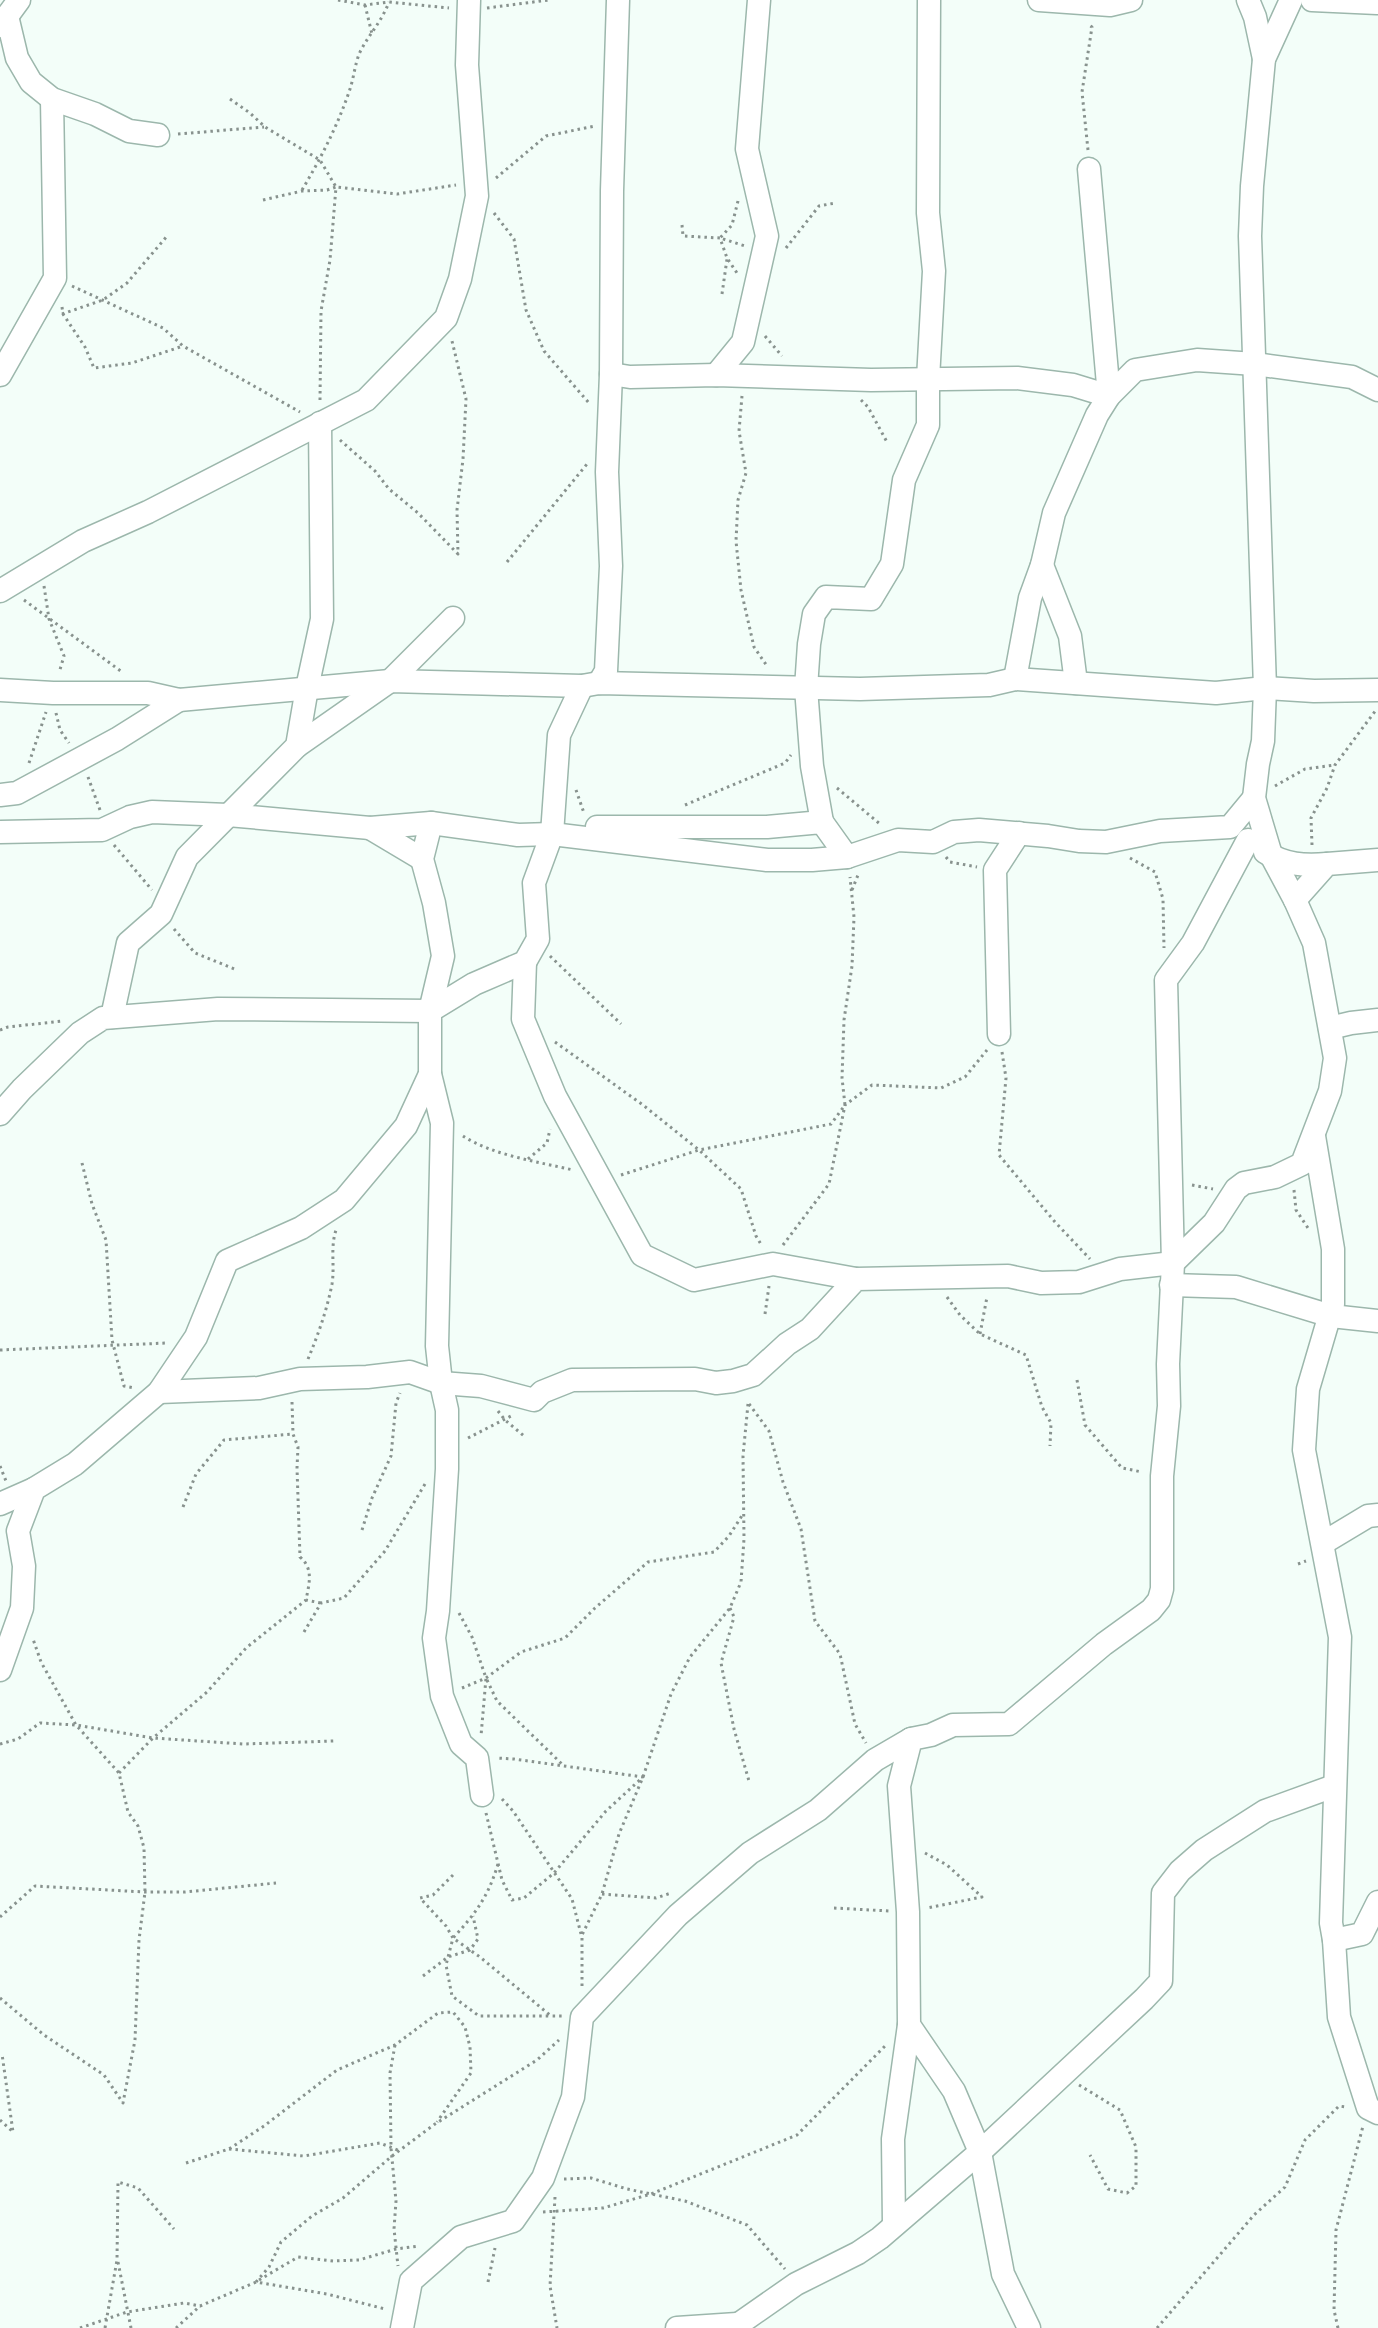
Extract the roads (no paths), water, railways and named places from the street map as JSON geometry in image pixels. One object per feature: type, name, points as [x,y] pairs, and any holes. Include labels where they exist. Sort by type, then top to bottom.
[{"type":"street","points":[[618,0],[614,122],[611,418],[607,472],[611,566],[606,671],[590,684],[559,735],[552,834],[534,882],[538,939],[525,962],[523,1019],[555,1096],[642,1255],[694,1280],[773,1264],[856,1278],[1008,1276],[1041,1283],[1079,1282],[1120,1270],[1173,1263],[1214,1223],[1236,1189],[1244,1183],[1275,1177],[1302,1164],[1330,1091],[1335,1058],[1314,943],[1295,900],[1271,855],[1254,798],[1263,741],[1265,688],[1256,364],[1250,236],[1252,186],[1264,59],[1255,17],[1248,0]]},
{"type":"street","points":[[716,375],[743,342],[749,316],[776,243],[753,175],[747,149],[759,0]]},
{"type":"street","points":[[847,856],[822,822],[812,766],[809,731],[806,688],[808,644],[814,614],[826,597],[871,599],[892,564],[904,480],[928,425],[928,379],[934,271],[928,213],[929,0]]},
{"type":"street","points":[[1038,0],[1110,5],[1131,0]]},
{"type":"street","points":[[1264,59],[1291,0]]},
{"type":"street","points":[[1312,0],[1377,3]]},
{"type":"street","points":[[3,589],[83,541],[148,512],[366,400],[446,318],[460,279],[477,196],[467,65],[469,5]]},
{"type":"street","points":[[9,14],[17,58],[31,82],[52,99],[95,114],[128,131],[158,135]]},
{"type":"street","points":[[0,375],[6,356],[27,329],[55,278],[52,99]]},
{"type":"street","points":[[1089,169],[1109,396]]},
{"type":"street","points":[[1015,679],[1030,598],[1042,566],[1054,513],[1075,461],[1097,415],[1109,396],[1135,370],[1197,360],[1256,364],[1352,377],[1378,390]]},
{"type":"street","points":[[611,374],[630,377],[716,375],[840,379],[1017,378],[1073,385],[1109,396]]},
{"type":"street","points":[[298,746],[307,688],[322,619],[320,423]]},
{"type":"street","points":[[1042,566],[1070,636],[1076,683]]},
{"type":"street","points":[[112,1017],[128,943],[161,914],[188,857],[298,746],[390,681],[453,618]]},
{"type":"street","points":[[0,690],[52,693],[148,693],[179,700],[390,681],[860,689],[990,685],[1015,679],[1216,693],[1265,688],[1314,691],[1378,690]]},
{"type":"street","points":[[0,796],[17,793],[117,739],[179,700]]},
{"type":"street","points":[[1230,827],[1254,798]]},
{"type":"street","points":[[0,832],[102,830],[130,817],[152,812],[228,815],[370,828],[431,823],[518,835],[552,834],[767,860],[812,860],[847,856],[898,840],[933,842],[954,832],[979,830],[1079,841],[1106,842],[1160,830],[1230,827],[1271,855],[1304,866],[1378,860]]},
{"type":"street","points":[[552,834],[589,827],[767,828],[822,822]]},
{"type":"street","points":[[431,823],[422,860],[434,904],[443,956],[430,1011],[430,1074],[442,1123],[437,1346],[446,1410],[447,1452],[440,1592],[434,1638],[442,1696],[461,1744],[478,1762],[482,1794]]},
{"type":"street","points":[[370,828],[422,860]]},
{"type":"street","points":[[999,1034],[995,870],[1019,833]]},
{"type":"street","points":[[403,2321],[412,2281],[461,2236],[513,2221],[550,2178],[573,2097],[582,2017],[678,1915],[750,1853],[818,1810],[875,1760],[911,1739],[931,1735],[953,1725],[1009,1724],[1104,1644],[1151,1610],[1159,1600],[1162,1589],[1162,1476],[1169,1406],[1168,1364],[1173,1263],[1166,980],[1193,943],[1248,840]]},
{"type":"street","points":[[1295,900],[1321,864]]},
{"type":"street","points":[[0,1114],[22,1089],[80,1034],[103,1018],[218,1009],[430,1011],[474,984],[525,962]]},
{"type":"street","points":[[1330,1028],[1378,1020]]},
{"type":"street","points":[[0,1504],[34,1489],[76,1464],[159,1392],[196,1337],[227,1261],[301,1228],[344,1200],[406,1126],[430,1074]]},
{"type":"street","points":[[1314,1136],[1333,1249],[1331,1316],[1308,1389],[1304,1450],[1340,1637],[1331,1923],[1334,1940],[1339,2016],[1373,2110]]},
{"type":"street","points":[[159,1392],[259,1388],[300,1378],[367,1377],[410,1372],[441,1383],[480,1386],[534,1400],[542,1392],[572,1380],[696,1379],[716,1383],[733,1381],[753,1375],[787,1344],[810,1329],[856,1278]]},
{"type":"street","points":[[1171,1285],[1236,1287],[1331,1316],[1378,1321]]},
{"type":"street","points":[[0,1670],[22,1608],[24,1566],[18,1531],[34,1489]]},
{"type":"street","points":[[1323,1543],[1368,1516],[1378,1515]]},
{"type":"street","points":[[894,2225],[893,2139],[908,2032],[908,1912],[899,1786],[911,1739]]},
{"type":"street","points":[[677,2328],[735,2326],[796,2284],[858,2253],[894,2225],[980,2152],[1144,1999],[1160,1981],[1162,1893],[1180,1871],[1204,1850],[1265,1811],[1334,1786]]},
{"type":"street","points":[[1334,1940],[1362,1934],[1378,1902]]},
{"type":"street","points":[[908,2032],[954,2091],[980,2152],[1003,2274],[1030,2328]]}]
